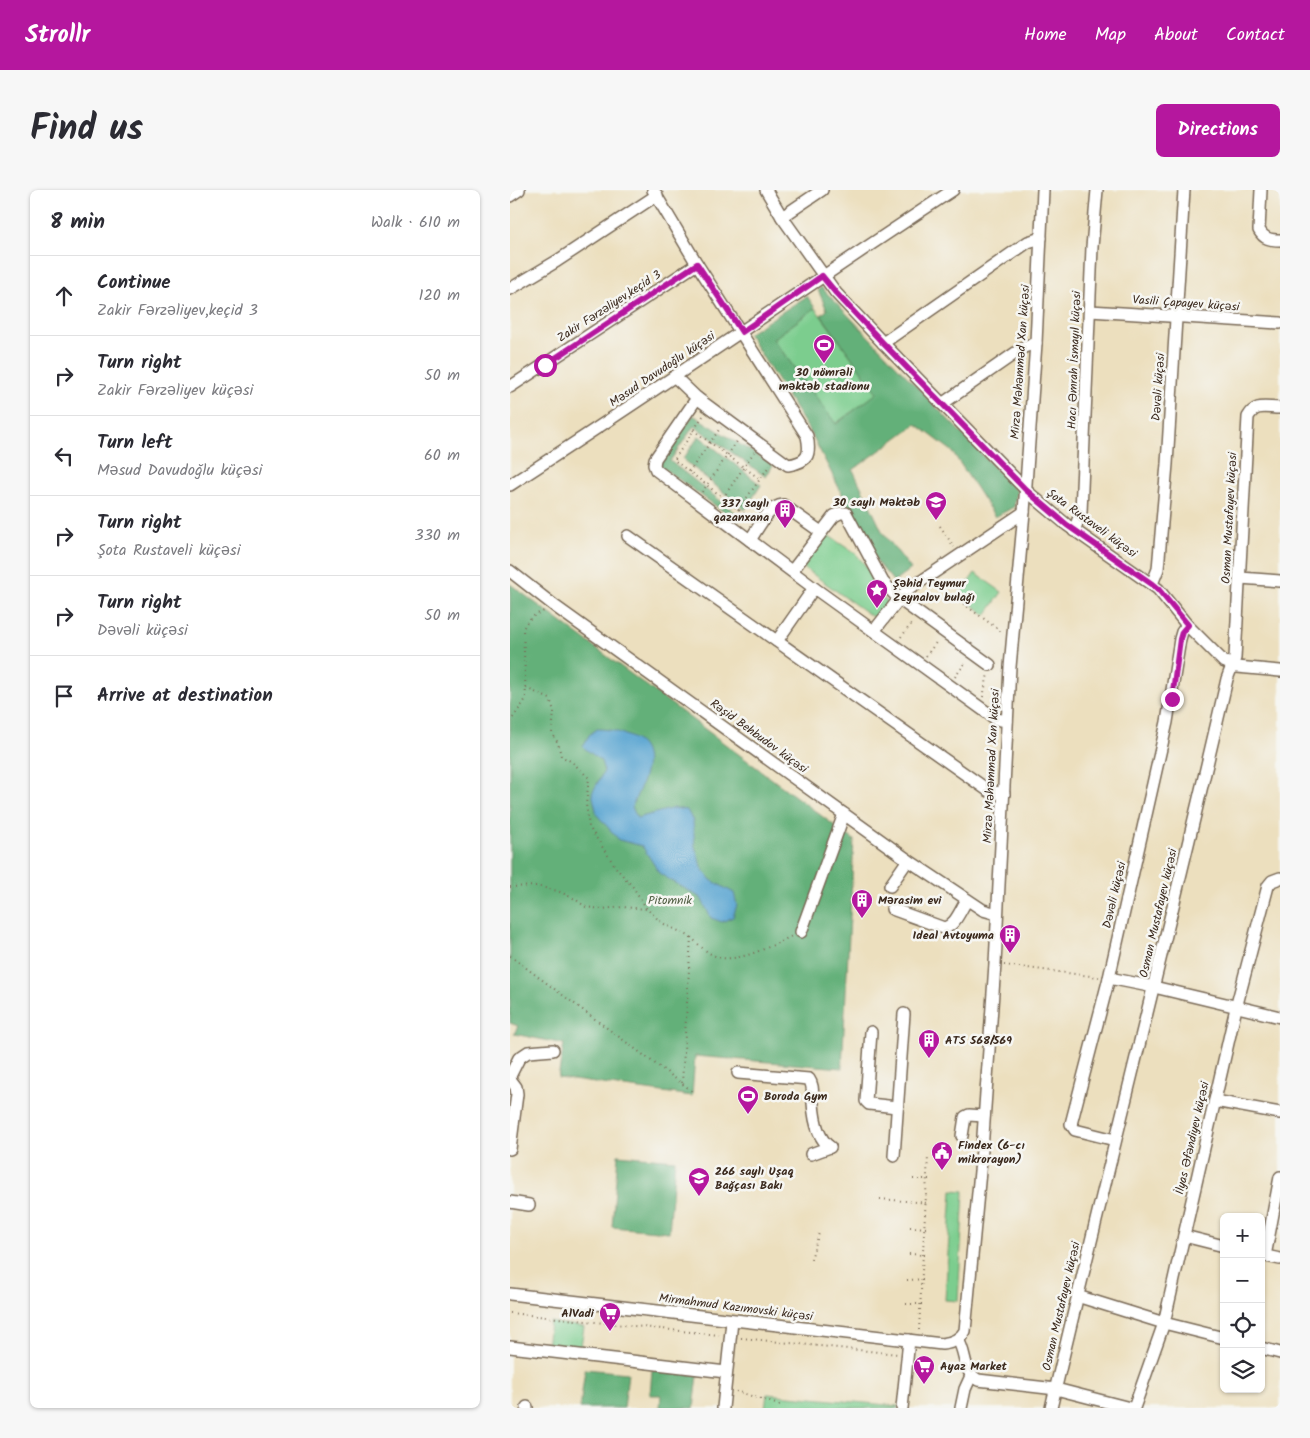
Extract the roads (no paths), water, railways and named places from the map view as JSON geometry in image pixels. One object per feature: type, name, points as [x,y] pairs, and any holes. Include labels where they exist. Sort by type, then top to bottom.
[{"type":"street","points":[[510,196],[519,190]]},
{"type":"street","name":"Şota Rustaveli küçəsi","points":[[766,190],[822,276],[836,293],[1026,490],[1074,530],[1158,589],[1188,625],[1218,656],[1232,665],[1243,668],[1280,671]]},
{"type":"street","points":[[782,217],[822,190]]},
{"type":"street","name":"Məsud Davudoğlu küçəsi","points":[[510,486],[953,190]]},
{"type":"street","name":"Mirzə Məhəmməd Xan küçəsi","points":[[958,1340],[967,1327],[984,1116],[1010,667],[1026,490],[1036,343],[1043,190]]},
{"type":"street","name":"Hacı Əmrah İsmayıl küçəsi","points":[[1074,530],[1081,512],[1092,247],[1097,190]]},
{"type":"street","name":"Dəvəli küçəsi","points":[[1152,584],[1157,575],[1159,559],[1167,464],[1184,190]]},
{"type":"street","points":[[1261,190],[1259,230],[1262,236],[1269,240],[1280,240]]},
{"type":"street","points":[[510,289],[557,261],[655,193],[697,264],[807,436],[809,446],[807,457],[800,463],[788,465],[708,407],[675,377]]},
{"type":"street","points":[[883,343],[1028,242],[1041,238]]},
{"type":"street","name":"Zakir Fərzəliyev,keçid 3","points":[[510,387],[697,264]]},
{"type":"street","name":"Vasili Çapayev küçəsi","points":[[1090,312],[1280,323]]},
{"type":"street","points":[[942,404],[1024,347],[1036,343]]},
{"type":"street","points":[[697,398],[655,459],[654,465],[660,473],[814,588],[996,719],[1008,721]]},
{"type":"street","name":"Osman Mustafayev küçəsi","points":[[1051,1408],[1236,648],[1248,418],[1252,410],[1257,408],[1280,408]]},
{"type":"street","points":[[750,540],[773,508],[783,505],[821,532]]},
{"type":"street","points":[[874,630],[899,599],[1024,512]]},
{"type":"street","points":[[792,571],[834,516],[840,513],[846,514],[883,582],[899,599],[990,665]]},
{"type":"street","points":[[628,536],[990,791],[1004,794]]},
{"type":"street","name":"Rəşid Behbudov küçəsi","points":[[510,571],[556,607],[908,860],[983,910],[997,914]]},
{"type":"street","points":[[1240,578],[1280,581]]},
{"type":"street","points":[[777,641],[814,588]]},
{"type":"street","name":"Dəvəli küçəsi","points":[[1115,1140],[1075,1130],[1071,1124],[1109,978],[1167,722],[1180,639],[1182,632],[1188,625]]},
{"type":"street","points":[[801,932],[844,814]]},
{"type":"street","points":[[890,886],[908,860]]},
{"type":"street","name":"İlyas Əfəndiyev küçəsi","points":[[1132,1408],[1164,1322],[1236,1008],[1268,886],[1272,881],[1280,878]]},
{"type":"street","points":[[892,909],[944,928],[954,922],[967,900]]},
{"type":"street","points":[[1109,978],[1280,1018]]},
{"type":"street","points":[[894,1156],[904,1014]]},
{"type":"street","points":[[870,1032],[866,1101],[869,1104],[897,1108]]},
{"type":"street","points":[[510,1149],[517,1094],[516,1087],[510,1078],[518,1058],[528,1052],[553,1050]]},
{"type":"street","points":[[738,1073],[809,1079],[812,1084],[813,1104],[820,1138],[830,1148],[812,1154]]},
{"type":"street","points":[[1215,1100],[1280,1113]]},
{"type":"street","points":[[962,1136],[965,1117],[969,1115],[984,1116]]},
{"type":"street","points":[[1265,1246],[1280,1178]]},
{"type":"street","points":[[510,1202],[529,1205]]},
{"type":"street","points":[[1184,1236],[1220,1245]]},
{"type":"street","points":[[1265,1255],[1280,1259]]},
{"type":"street","name":"Mirmahmud Kazımovski küçəsi","points":[[510,1294],[942,1344],[958,1340]]},
{"type":"street","points":[[1077,1296],[1220,1337]]},
{"type":"street","points":[[723,1408],[732,1320]]},
{"type":"street","points":[[902,1408],[909,1340]]},
{"type":"street","points":[[958,1340],[963,1347],[971,1376],[978,1380],[1056,1389],[1132,1408]]},
{"type":"street","points":[[510,1347],[726,1372]]},
{"type":"street","points":[[1265,1349],[1280,1353]]},
{"type":"street","points":[[961,1408],[965,1389],[971,1376]]},
{"type":"water","points":[[597,729],[624,734],[638,742],[644,749],[647,758],[644,778],[632,807],[637,818],[674,808],[687,810],[693,821],[695,847],[703,870],[711,880],[734,893],[737,905],[733,917],[722,922],[711,918],[701,898],[660,874],[642,846],[619,840],[597,815],[592,793],[604,771],[601,761],[583,747],[589,735]]},
{"type":"place","name":"30 nömrəli məktəb stadionu","points":[[824,364]]},
{"type":"place","name":"30 saylı Məktəb","points":[[936,521]]},
{"type":"place","name":"337 saylı qazanxana","points":[[785,529]]},
{"type":"place","name":"Şəhid Teymur Zeynalov bulağı","points":[[877,609]]},
{"type":"place","name":"Mərasim evi","points":[[862,919]]},
{"type":"place","name":"Ideal Avtoyuma","points":[[1010,954]]},
{"type":"place","name":"ATS 568/569","points":[[929,1059]]},
{"type":"place","name":"Boroda Gym","points":[[748,1115]]},
{"type":"place","name":"Findex (6-cı mikrorayon)","points":[[942,1171]]},
{"type":"place","name":"266 saylı Uşaq Bağçası Bakı","points":[[699,1197]]},
{"type":"place","name":"AlVadi","points":[[610,1332]]},
{"type":"place","name":"Ayaz Market","points":[[924,1385]]},
{"type":"park label","name":"Pitomnik","points":[[670,900]]}]
